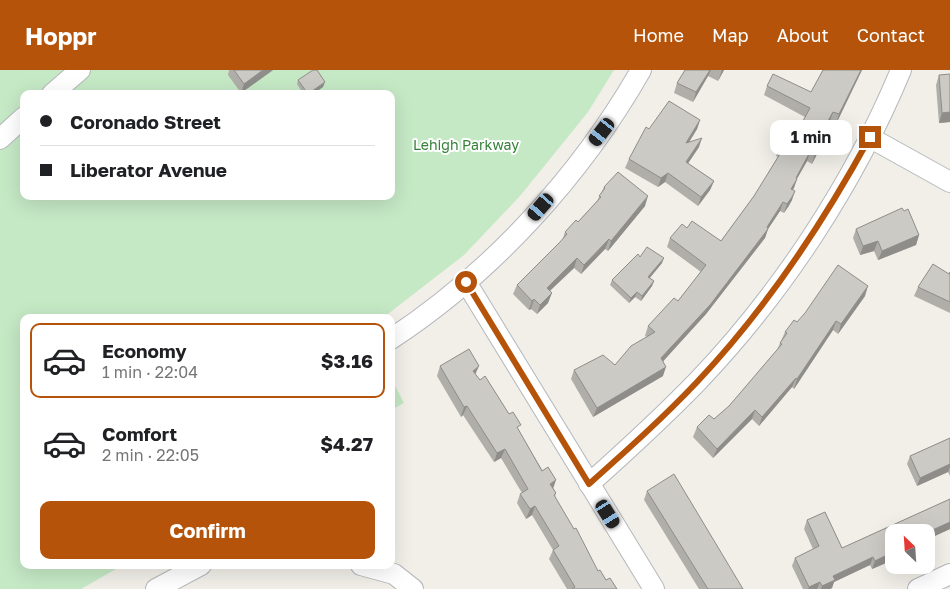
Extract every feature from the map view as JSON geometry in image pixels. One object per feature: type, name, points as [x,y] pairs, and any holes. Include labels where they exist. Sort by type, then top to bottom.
[{"type":"street","points":[[57,90],[80,70]]},
{"type":"street","points":[[395,336],[466,282],[528,222],[602,132],[641,70]]},
{"type":"street","points":[[589,484],[645,434],[691,388],[747,324],[813,234],[870,137],[901,70]]},
{"type":"street","points":[[0,139],[20,121]]},
{"type":"street","points":[[870,137],[950,182]]},
{"type":"street","points":[[466,282],[654,589]]},
{"type":"street","points":[[156,589],[194,569]]},
{"type":"street","points":[[376,569],[394,574],[413,589]]},
{"type":"street","points":[[918,589],[950,574]]},
{"type":"green space","name":"Lehigh Parkway","points":[[0,70],[614,70],[588,112],[520,196],[464,255],[388,314],[20,314],[20,569],[116,569],[81,589],[0,589]]},
{"type":"green space","points":[[395,386],[404,403],[395,408]]},
{"type":"building","points":[[234,70],[263,70],[244,84]]},
{"type":"building","points":[[313,70],[317,70],[325,82],[314,90],[305,90],[298,80]]},
{"type":"building","points":[[685,70],[710,70],[696,92],[677,83]]},
{"type":"building","points":[[823,70],[861,70],[839,114],[833,112],[818,139],[822,141],[815,154],[810,152],[791,189],[795,191],[792,197],[787,204],[783,202],[767,227],[768,229],[710,305],[661,358],[666,367],[597,408],[574,370],[603,355],[615,365],[631,346],[655,332],[648,326],[674,298],[678,301],[706,265],[670,238],[682,224],[687,228],[692,221],[721,241],[754,196],[783,149],[779,147],[789,130],[796,134],[810,108],[767,86],[773,74],[811,92]]},
{"type":"building","points":[[950,74],[950,112],[942,113],[939,75]]},
{"type":"building","points":[[669,101],[700,120],[686,143],[702,138],[686,162],[714,181],[701,197],[668,173],[661,178],[629,159],[646,127],[649,129]]},
{"type":"building","points":[[618,172],[648,196],[611,241],[609,239],[584,265],[577,258],[547,288],[552,293],[540,305],[534,299],[532,301],[517,285],[560,242],[567,234],[565,232],[576,220],[578,222],[601,197],[599,196],[604,187]]},
{"type":"building","points":[[902,208],[904,211],[908,209],[919,235],[882,251],[878,241],[863,246],[856,229]]},
{"type":"building","points":[[647,247],[664,258],[648,277],[654,281],[642,296],[637,292],[631,298],[612,280],[638,254],[640,257]]},
{"type":"building","points":[[933,264],[949,274],[950,272],[950,302],[918,287]]},
{"type":"building","points":[[838,265],[868,286],[841,324],[836,321],[797,379],[762,417],[755,410],[717,449],[697,427],[709,415],[714,419],[729,406],[782,344],[780,343],[787,333],[785,332],[794,320],[797,322],[805,313]]},
{"type":"building","points":[[469,349],[479,366],[473,371],[480,380],[485,376],[509,414],[513,412],[521,425],[517,427],[542,471],[548,467],[556,480],[550,484],[556,493],[554,495],[574,529],[576,528],[598,571],[600,570],[606,580],[610,578],[617,589],[572,589],[575,587],[553,550],[559,546],[535,506],[530,509],[520,494],[528,489],[505,449],[497,453],[467,406],[464,407],[440,366]]},
{"type":"building","points":[[950,438],[950,464],[920,478],[910,456]]},
{"type":"building","points":[[674,474],[743,589],[708,589],[647,491]]},
{"type":"building","points":[[950,499],[950,522],[935,529],[935,524],[895,524]]},
{"type":"building","points":[[825,512],[842,548],[885,528],[885,556],[875,561],[873,557],[833,576],[835,580],[822,586],[820,582],[809,587],[795,558],[819,546],[807,520]]},
{"type":"route","points":[[466,282],[589,484],[645,434],[698,381],[747,324],[813,234],[870,137]]}]
